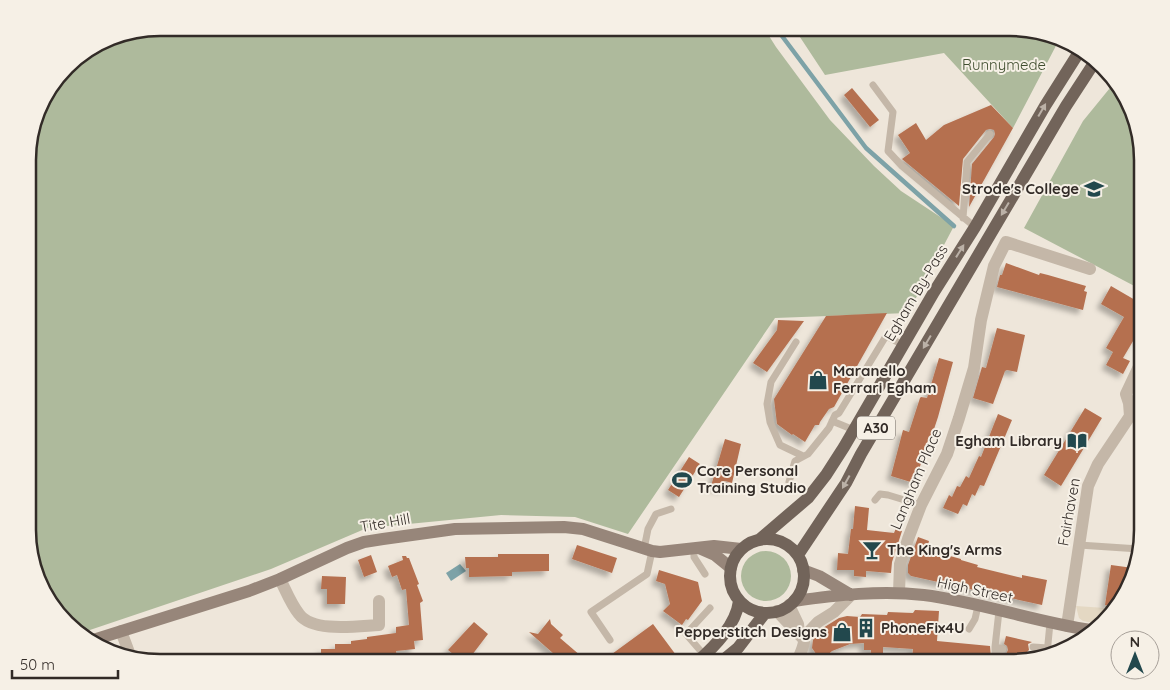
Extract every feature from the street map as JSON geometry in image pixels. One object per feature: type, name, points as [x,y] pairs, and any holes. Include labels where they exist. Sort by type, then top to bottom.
[{"type":"main road","name":"Egham By-Pass","points":[[760,539],[815,490],[854,430],[934,292],[975,227],[1045,106],[1077,56]]},
{"type":"main road","name":"A30","points":[[798,555],[846,483],[866,445],[1066,106],[1091,67]]},
{"type":"main road","points":[[734,653],[751,633],[800,592],[802,584],[803,570],[798,555],[793,549],[779,540],[760,539],[753,541],[741,549],[734,558],[731,568],[731,585],[739,601],[750,609],[782,607]]},
{"type":"main road","points":[[706,653],[726,631],[738,609],[739,601]]},
{"type":"street","name":"Langham Place","points":[[898,593],[900,564],[910,533],[921,505],[947,454],[959,418],[974,368],[981,320],[994,266],[1006,242],[1090,269]]},
{"type":"street","points":[[968,315],[981,320]]},
{"type":"street","name":"Fairhaven","points":[[1067,626],[1086,497],[1091,477],[1130,416],[1126,394],[1133,377]]},
{"type":"street","name":"Tite Hill","points":[[100,638],[172,617],[280,579],[364,542],[455,529],[564,527],[583,529],[648,550],[660,552],[714,546],[741,549]]},
{"type":"street","points":[[697,548],[715,556],[731,568]]},
{"type":"street","points":[[801,636],[834,612],[851,595],[818,576],[803,570]]},
{"type":"street","points":[[280,579],[300,616],[315,625],[384,624],[379,602]]},
{"type":"street","name":"High Street","points":[[782,607],[851,595],[898,593],[925,595],[1082,630]]},
{"type":"street","points":[[782,607],[798,624],[804,642],[800,653]]},
{"type":"street","points":[[121,631],[128,650]]},
{"type":"lane","points":[[873,85],[893,112],[888,151],[902,166],[975,227]]},
{"type":"lane","points":[[963,218],[967,162],[990,134]]},
{"type":"lane","points":[[790,482],[795,461],[808,454],[829,428],[886,336],[904,345]]},
{"type":"lane","points":[[796,342],[771,382],[767,404],[770,422],[780,445],[803,456]]},
{"type":"lane","points":[[832,421],[854,430]]},
{"type":"lane","points":[[875,500],[880,494],[921,505]]},
{"type":"lane","points":[[610,640],[591,612],[647,574],[648,529],[656,514],[670,509]]},
{"type":"lane","points":[[1079,545],[1132,549]]},
{"type":"lane","points":[[697,548],[694,557],[705,574]]},
{"type":"lane","points":[[969,629],[975,620],[978,606]]},
{"type":"lane","points":[[698,653],[686,634],[710,608]]},
{"type":"lane","points":[[999,611],[995,647],[1002,653]]},
{"type":"lane","points":[[1047,648],[1050,623]]},
{"type":"lane","points":[[996,638],[1004,641]]},
{"type":"lane","points":[[1032,647],[1041,649]]},
{"type":"green space","points":[[160,36],[769,36],[830,120],[874,166],[901,191],[954,226],[908,313],[775,318],[628,534],[575,517],[501,515],[367,528],[271,569],[89,630],[72,618],[57,599],[40,562],[36,530],[37,144],[46,112],[57,91],[78,67],[105,49],[128,40]]},
{"type":"green space","name":"Runnymede","points":[[799,36],[1010,36],[1042,40],[1056,45],[1013,128],[944,53],[825,75]]},
{"type":"green space","name":"Strode's College","points":[[1110,88],[1124,112],[1130,128],[1133,144],[1133,285],[1024,228],[1083,121]]},
{"type":"green space","points":[[761,551],[771,551],[784,558],[791,571],[791,581],[784,594],[771,601],[761,601],[752,597],[745,590],[741,581],[741,571],[745,562],[752,555]]},
{"type":"shaded area","points":[[1105,605],[1108,605],[1092,623],[1079,618],[1076,606],[1105,608]]},
{"type":"water","points":[[460,564],[466,571],[451,581],[446,573]]},
{"type":"building","points":[[852,88],[879,120],[870,127],[844,95]]},
{"type":"building","points":[[991,105],[1013,128],[969,207],[972,164],[994,137],[994,130],[986,130],[963,159],[959,206],[902,159],[910,153],[898,135],[916,123],[926,140],[944,125]]},
{"type":"building","points":[[1006,263],[1039,275],[1040,273],[1086,286],[1084,291],[1087,292],[1083,310],[997,287]]},
{"type":"building","points":[[1111,286],[1133,299],[1133,341],[1123,358],[1130,361],[1123,374],[1106,365],[1113,352],[1106,348],[1124,317],[1101,304]]},
{"type":"building","name":"Maranello Ferrari Egham","points":[[887,313],[834,407],[829,409],[819,425],[815,425],[805,442],[777,424],[774,399],[826,316]]},
{"type":"building","points":[[778,320],[804,321],[767,372],[753,363],[777,330]]},
{"type":"building","points":[[997,328],[1025,335],[1017,372],[1005,371],[993,404],[973,398],[982,367],[986,368]]},
{"type":"building","points":[[939,358],[953,362],[938,417],[931,438],[929,437],[914,483],[891,476],[903,430],[909,432],[920,398],[927,398]]},
{"type":"building","name":"Egham Library","points":[[1085,408],[1102,418],[1061,486],[1044,475]]},
{"type":"building","points":[[998,414],[1012,420],[984,486],[980,485],[975,496],[972,494],[967,506],[963,504],[958,514],[943,508],[949,495],[952,497],[957,486],[960,487],[966,476],[969,478],[979,456],[981,457]]},
{"type":"building","points":[[725,439],[741,444],[732,483],[725,481],[723,489],[711,486]]},
{"type":"building","name":"Core Personal Training Studio","points":[[689,457],[700,464],[679,497],[668,490]]},
{"type":"building","name":"The King's Arms","points":[[855,506],[869,508],[867,530],[894,533],[896,528],[902,531],[892,562],[891,573],[866,571],[866,577],[854,576],[854,570],[837,570],[838,553],[848,554]]},
{"type":"building","points":[[918,537],[929,541],[926,553],[949,559],[950,556],[978,565],[977,567],[1022,578],[1022,575],[1047,580],[1042,605],[911,576],[908,573],[908,565]]},
{"type":"building","points":[[577,545],[617,558],[612,573],[572,559]]},
{"type":"building","points":[[498,554],[549,554],[549,571],[512,572],[512,576],[469,577],[469,568],[466,568],[465,557],[498,557]]},
{"type":"building","points":[[371,555],[377,572],[364,577],[358,560]]},
{"type":"building","points":[[402,556],[409,558],[419,584],[417,585],[423,601],[420,603],[423,640],[414,641],[415,649],[396,651],[396,654],[321,654],[321,649],[335,649],[335,644],[351,644],[351,641],[367,639],[367,637],[396,633],[396,627],[409,625],[406,589],[402,590],[397,575],[392,577],[388,566],[403,560]]},
{"type":"building","points":[[1111,565],[1128,567],[1117,592],[1108,605],[1105,605]]},
{"type":"building","points":[[659,570],[698,582],[702,601],[682,625],[663,611],[670,604],[665,584],[656,581]]},
{"type":"building","points":[[322,576],[346,577],[345,604],[327,604],[327,589],[321,589]]},
{"type":"building","points":[[915,610],[939,611],[937,641],[990,646],[991,653],[913,653],[913,649],[883,647],[883,653],[871,653],[871,650],[864,650],[864,643],[850,644],[830,653],[816,653],[812,648],[813,640],[823,628],[839,618],[847,616],[860,617],[862,614],[887,615],[888,612],[913,613]]},
{"type":"building","points":[[550,619],[551,624],[563,635],[560,638],[578,654],[553,654],[529,632],[538,634]]},
{"type":"building","points":[[474,622],[488,634],[473,654],[453,654],[448,650]]},
{"type":"building","points":[[653,624],[675,653],[613,653]]},
{"type":"building","points":[[1006,636],[1032,642],[1028,644],[1029,650],[1027,652],[1006,653],[1007,646],[1004,644]]},
{"type":"waterway","points":[[782,36],[866,148],[954,226]]},
{"type":"place","name":"Strode's College","points":[[1094,189]]},
{"type":"place","name":"Maranello Ferrari Egham","points":[[818,380]]},
{"type":"place","name":"Egham Library","points":[[1077,441]]},
{"type":"place","name":"Core Personal Training Studio","points":[[682,480]]},
{"type":"place","name":"The King's Arms","points":[[872,550]]},
{"type":"place","name":"PhoneFix4U","points":[[866,628]]},
{"type":"place","name":"Pepperstitch Designs","points":[[842,632]]}]
